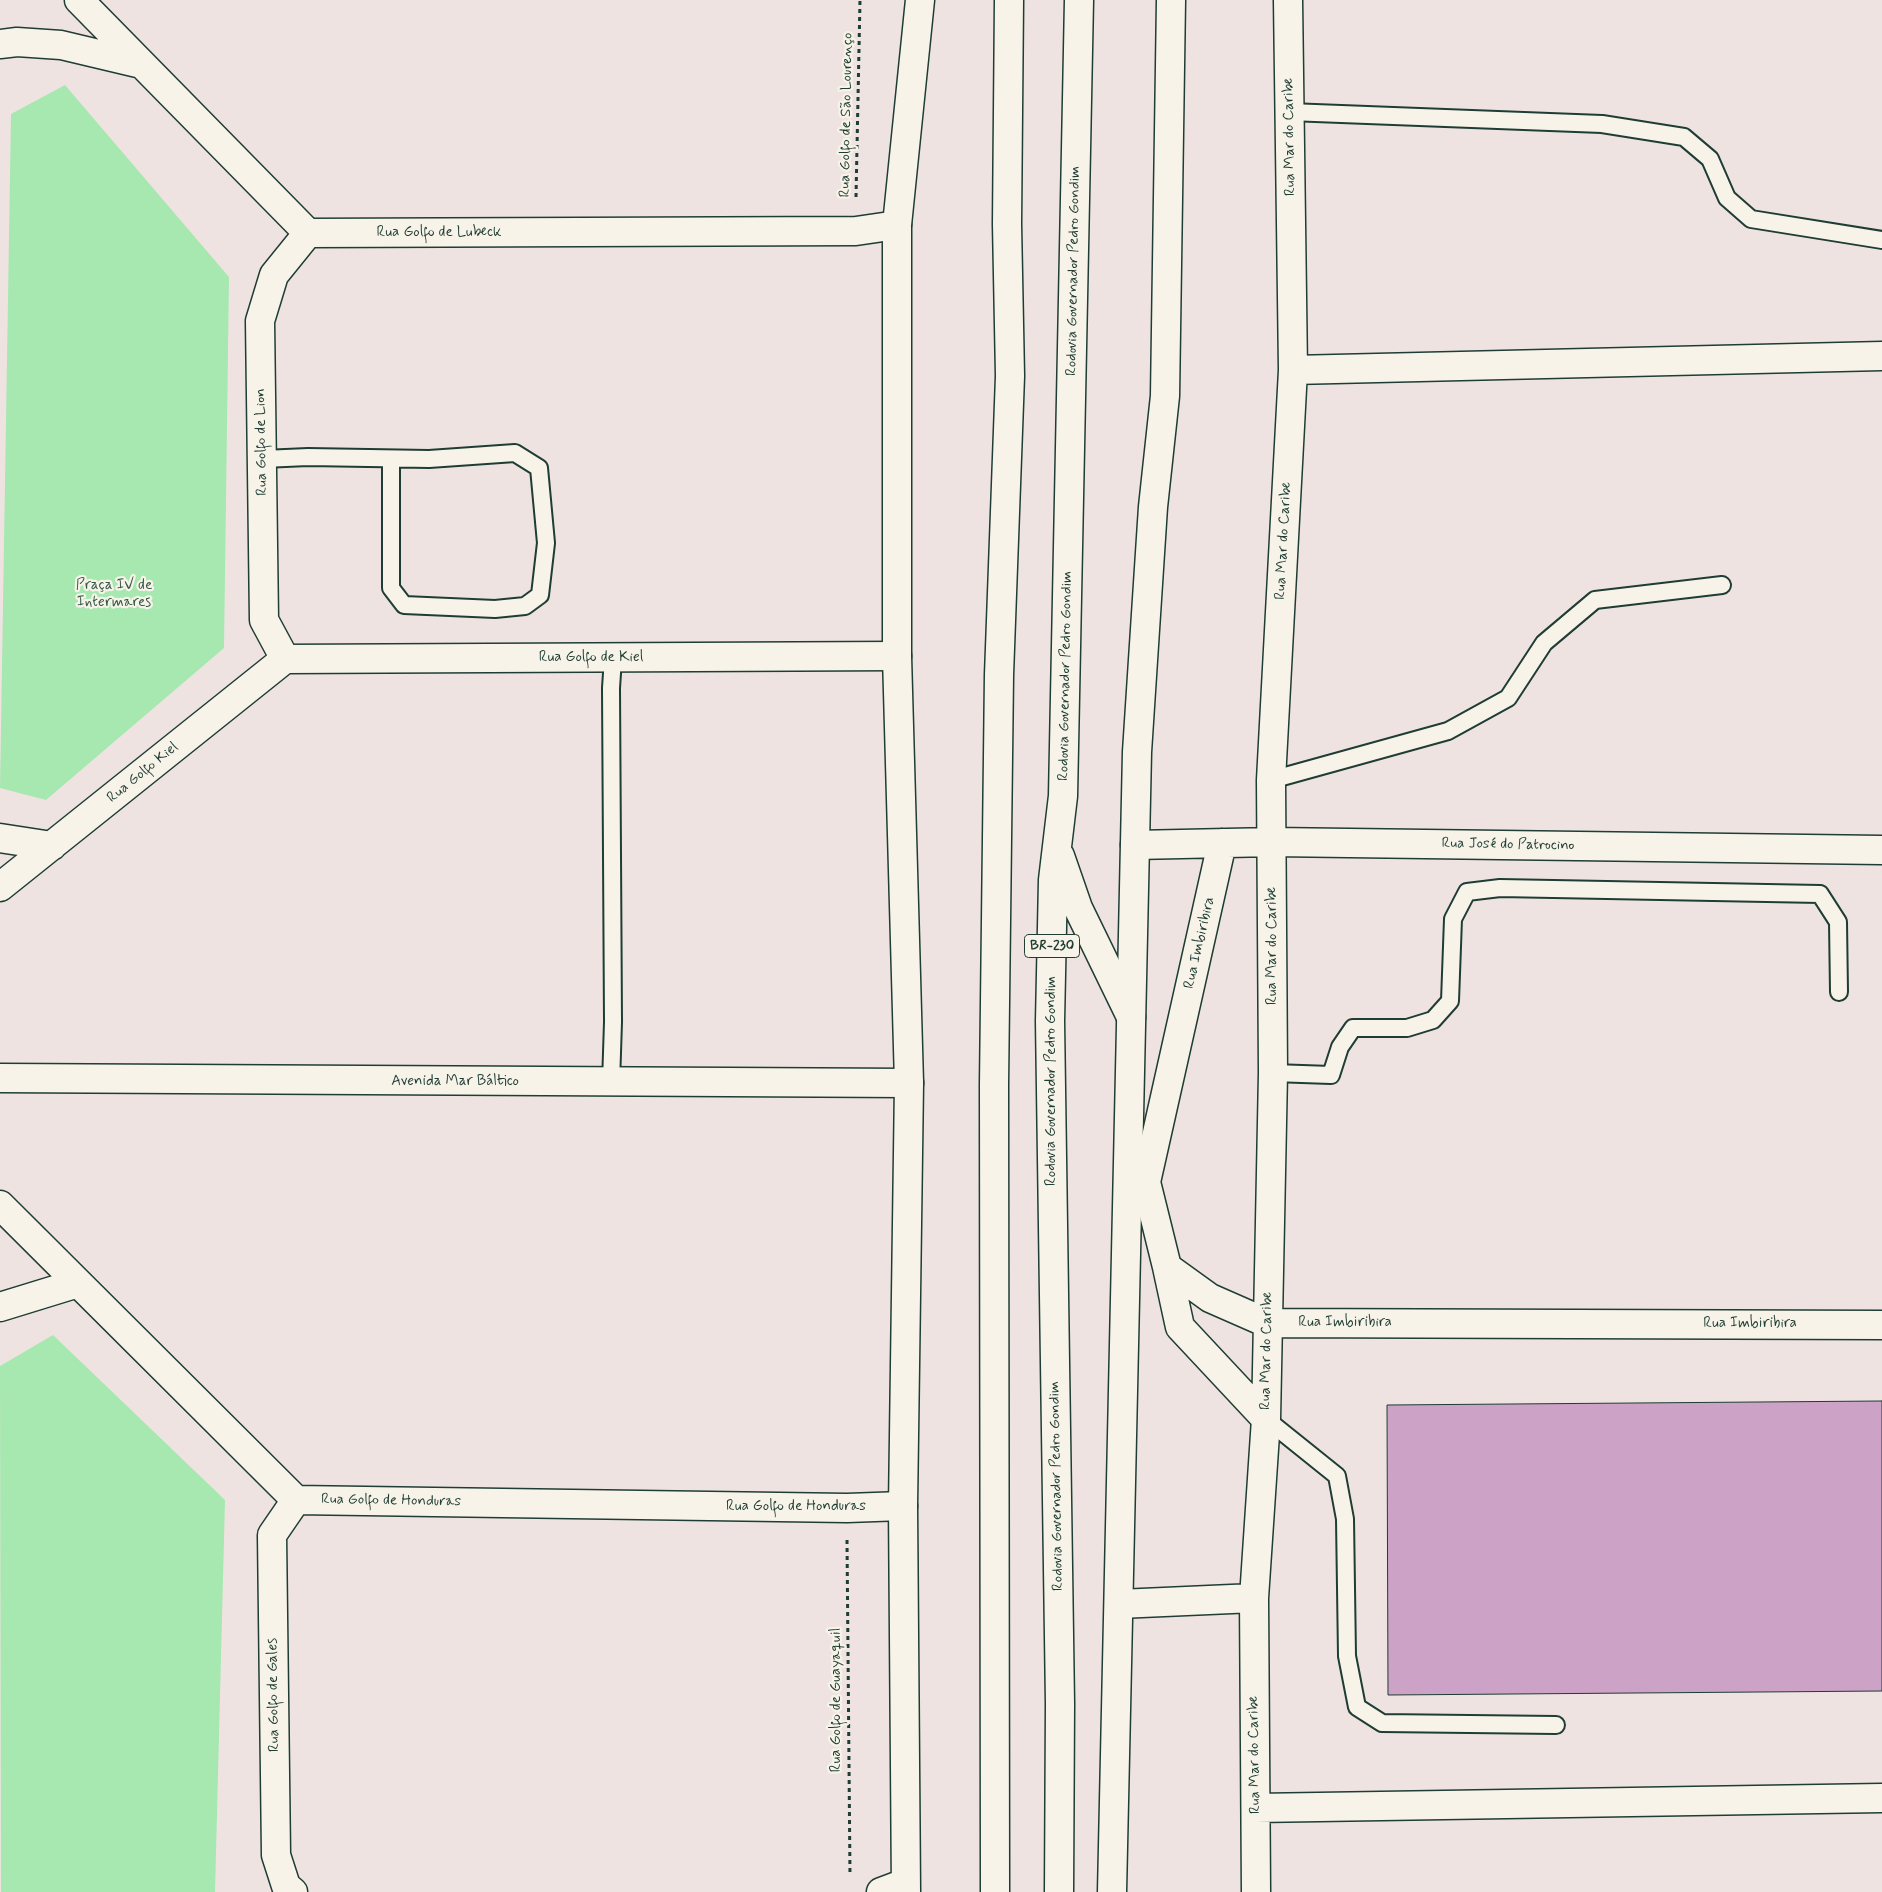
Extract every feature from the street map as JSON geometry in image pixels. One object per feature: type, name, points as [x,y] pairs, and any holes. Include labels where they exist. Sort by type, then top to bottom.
[{"type":"main road","points":[[79,0],[308,233]]},
{"type":"main road","points":[[897,1889],[909,1084],[897,656],[897,225],[920,0]]},
{"type":"main road","points":[[996,1892],[994,1084],[999,675],[1010,376],[1007,224],[1009,0]]},
{"type":"main road","name":"Rodovia Governador Pedro Gondim","points":[[1059,1892],[1060,1704],[1050,1021],[1053,880],[1063,796],[1079,0]]},
{"type":"main road","points":[[1112,1892],[1137,752],[1153,507],[1165,396],[1171,0]]},
{"type":"main road","name":"Rua Mar do Caribe","points":[[1256,1892],[1254,1598],[1266,1419],[1273,1073],[1273,842],[1271,780],[1293,370],[1288,0]]},
{"type":"main road","points":[[0,44],[16,42],[60,45],[142,64]]},
{"type":"main road","name":"Rua Golfo de Lubeck","points":[[308,233],[856,231],[897,225]]},
{"type":"main road","name":"Rua Golfo de Lion","points":[[285,659],[264,620],[260,322],[274,275],[308,233]]},
{"type":"main road","points":[[1293,370],[1882,356]]},
{"type":"main road","name":"Rua Golfo de Kiel","points":[[285,659],[897,656]]},
{"type":"main road","name":"Rua Golfo Kiel","points":[[0,887],[285,659]]},
{"type":"main road","points":[[0,838],[52,846]]},
{"type":"main road","name":"Rua José do Patrocino","points":[[1135,845],[1273,842],[1882,850]]},
{"type":"main road","name":"Rua Imbiribira","points":[[1222,843],[1146,1182],[1167,1267],[1210,1298],[1267,1323],[1882,1325]]},
{"type":"main road","points":[[1057,846],[1078,908],[1131,1017]]},
{"type":"main road","name":"Avenida Mar Báltico","points":[[0,1078],[909,1084]]},
{"type":"main road","points":[[0,1205],[296,1500]]},
{"type":"main road","points":[[1167,1267],[1180,1327],[1266,1419]]},
{"type":"main road","points":[[0,1307],[78,1283]]},
{"type":"main road","name":"Rua Golfo de Honduras","points":[[296,1500],[847,1508],[903,1506]]},
{"type":"main road","name":"Rua Golfo de Gales","points":[[293,1892],[286,1886],[276,1856],[272,1535],[296,1500]]},
{"type":"main road","points":[[1119,1604],[1254,1598]]},
{"type":"main road","points":[[1256,1808],[1882,1798]]},
{"type":"lane","points":[[1289,112],[1602,124],[1684,137],[1710,159],[1727,198],[1751,219],[1882,240]]},
{"type":"lane","points":[[262,459],[308,457],[429,459],[514,452],[538,468],[546,543],[540,595],[525,606],[495,609],[404,605],[391,588],[392,459]]},
{"type":"lane","points":[[1271,780],[1448,731],[1508,698],[1544,643],[1595,600],[1722,585]]},
{"type":"lane","points":[[611,1083],[614,1022],[611,688],[613,658]]},
{"type":"lane","points":[[1273,1073],[1331,1075],[1340,1047],[1353,1028],[1407,1028],[1433,1020],[1450,1001],[1453,919],[1467,892],[1500,888],[1820,894],[1838,922],[1839,992]]},
{"type":"lane","points":[[1266,1419],[1337,1476],[1345,1519],[1347,1656],[1357,1707],[1382,1723],[1556,1725]]},
{"type":"path","name":"Rua Golfo de São Lourenço","points":[[856,231],[860,0]]},
{"type":"path","name":"Rua Golfo de Guayaquil","points":[[847,1508],[850,1882]]},
{"type":"green space","name":"Praça IV de Intermares","points":[[65,85],[229,277],[224,648],[46,800],[0,788],[11,114]]},
{"type":"green space","points":[[53,1335],[225,1500],[215,1892],[1,1892],[0,1366]]},
{"type":"building","points":[[1882,1401],[1882,1691],[1388,1695],[1387,1405]]}]
